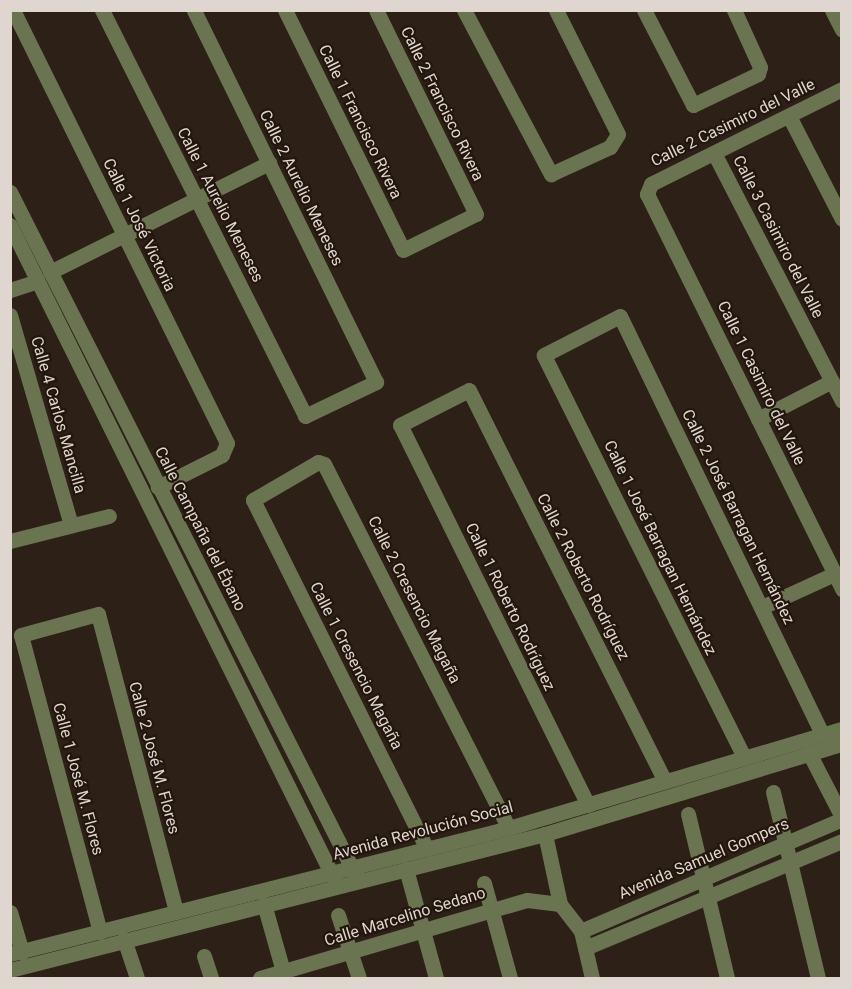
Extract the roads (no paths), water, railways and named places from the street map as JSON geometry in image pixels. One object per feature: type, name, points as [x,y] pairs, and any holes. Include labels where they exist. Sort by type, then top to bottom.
[{"type":"street","name":"Calle 1 José Victoria","points":[[13,10],[227,443],[222,455],[158,487]]},
{"type":"street","name":"Calle 1 Aurelio Meneses","points":[[102,10],[305,416]]},
{"type":"street","name":"Calle 2 Aurelio Meneses","points":[[194,10],[376,382],[305,416]]},
{"type":"street","name":"Calle 1 Francisco Rivera","points":[[285,10],[403,250],[476,214]]},
{"type":"street","name":"Calle 2 Francisco Rivera","points":[[376,10],[476,214]]},
{"type":"street","points":[[464,10],[544,171],[558,173],[610,147],[618,134],[556,10]]},
{"type":"street","points":[[644,10],[688,101],[700,104],[752,78],[760,67],[734,10]]},
{"type":"street","points":[[832,10],[842,30]]},
{"type":"street","name":"Calle 2 Casimiro del Valle","points":[[647,194],[651,184],[842,90]]},
{"type":"street","points":[[789,116],[842,219]]},
{"type":"street","name":"Calle 3 Casimiro del Valle","points":[[714,153],[842,401]]},
{"type":"street","points":[[10,290],[44,277],[269,163]]},
{"type":"street","name":"Calle Campaña del Ébano","points":[[10,192],[44,277],[101,390],[334,880]]},
{"type":"street","name":"Calle 1 Casimiro del Valle","points":[[647,194],[842,589]]},
{"type":"street","name":"Calle Campaña del Ébano","points":[[10,225],[44,277]]},
{"type":"street","name":"Calle 4 Carlos Mancilla","points":[[10,315],[71,525]]},
{"type":"street","name":"Calle 2 José Barragan Hernández","points":[[544,355],[620,316],[822,733]]},
{"type":"street","name":"Calle 1 José Barragan Hernández","points":[[544,355],[744,757]]},
{"type":"street","points":[[758,419],[832,381]]},
{"type":"street","name":"Calle Campaña del Ébano","points":[[101,390],[158,487],[355,875]]},
{"type":"street","name":"Calle 1 Roberto Rodríguez","points":[[469,390],[400,425],[588,805]]},
{"type":"street","name":"Calle 2 Roberto Rodríguez","points":[[469,390],[665,781]]},
{"type":"street","name":"Calle 2 Cresencio Magaña","points":[[253,500],[323,462],[509,828]]},
{"type":"street","name":"Calle 1 Cresencio Magaña","points":[[253,500],[427,849]]},
{"type":"street","points":[[10,541],[109,516]]},
{"type":"street","points":[[762,608],[834,574]]},
{"type":"street","name":"Calle 1 José M. Flores","points":[[98,614],[21,635],[100,932]]},
{"type":"street","name":"Calle 2 José M. Flores","points":[[98,614],[176,912]]},
{"type":"street","name":"Avenida Revolución Social","points":[[16,953],[176,912],[355,875],[427,849],[509,828],[822,733],[842,729]]},
{"type":"street","name":"Avenida Revolución Social","points":[[355,875],[408,876],[842,744]]},
{"type":"street","points":[[809,753],[842,818]]},
{"type":"street","points":[[773,792],[818,978]]},
{"type":"street","points":[[688,814],[727,978]]},
{"type":"street","name":"Avenida Samuel Gompers","points":[[581,932],[842,818]]},
{"type":"street","points":[[545,834],[560,904],[581,932],[592,978]]},
{"type":"street","points":[[585,948],[842,841]]},
{"type":"street","points":[[322,853],[340,846]]},
{"type":"street","points":[[408,876],[436,978]]},
{"type":"street","name":"Avenida Revolución Social","points":[[10,970],[264,904],[334,880]]},
{"type":"street","points":[[484,883],[510,978]]},
{"type":"street","name":"Calle Marcelino Sedano","points":[[261,978],[284,975],[527,900],[560,904]]},
{"type":"street","points":[[264,904],[284,975]]},
{"type":"street","points":[[10,912],[16,953]]},
{"type":"street","points":[[338,915],[359,978]]},
{"type":"street","points":[[124,939],[137,978]]},
{"type":"street","points":[[204,956],[211,978]]}]
